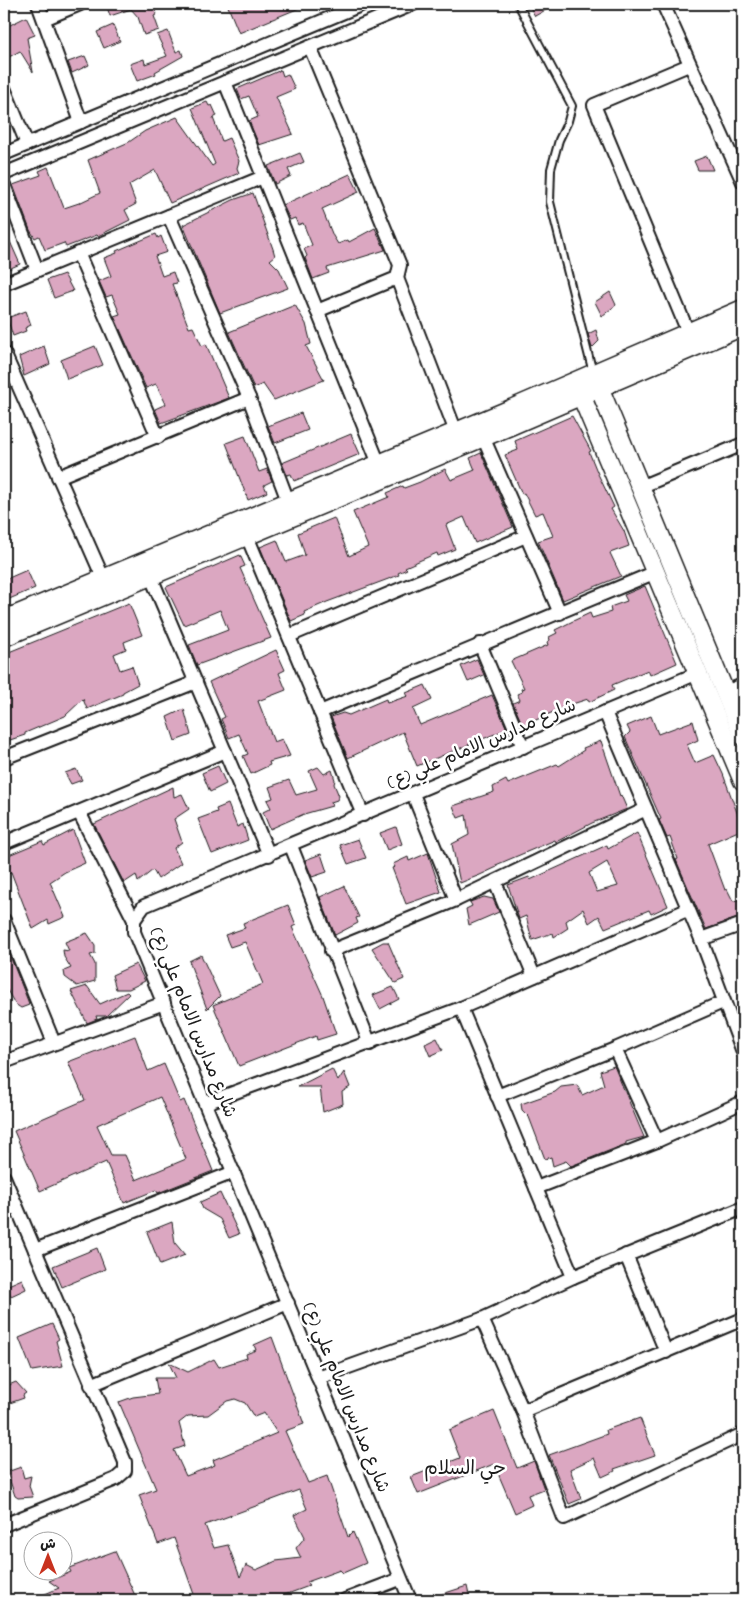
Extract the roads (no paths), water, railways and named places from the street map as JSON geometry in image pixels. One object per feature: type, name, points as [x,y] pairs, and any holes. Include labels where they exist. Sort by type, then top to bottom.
[{"type":"street","points":[[38,4],[81,122]]},
{"type":"street","points":[[44,18],[80,4]]},
{"type":"street","points":[[4,154],[344,7],[363,4]]},
{"type":"street","points":[[4,174],[310,47],[396,7],[413,4]]},
{"type":"street","points":[[663,4],[743,182]]},
{"type":"street","points":[[310,47],[400,265],[397,278],[456,432]]},
{"type":"street","points":[[688,332],[594,105],[689,65]]},
{"type":"street","points":[[225,82],[379,464]]},
{"type":"street","points":[[4,88],[27,144]]},
{"type":"street","points":[[4,284],[263,177]]},
{"type":"street","points":[[4,185],[36,270]]},
{"type":"street","points":[[170,216],[249,398],[288,501]]},
{"type":"street","points":[[78,253],[158,437]]},
{"type":"street","points":[[317,311],[397,278]]},
{"type":"street","points":[[4,617],[104,580],[288,501],[456,432],[507,419],[581,396],[596,381],[688,332],[743,309]]},
{"type":"street","points":[[4,637],[152,577],[483,437],[507,419],[596,381],[743,326]]},
{"type":"street","points":[[4,352],[104,580]]},
{"type":"street","points":[[596,381],[743,736]]},
{"type":"street","points":[[581,396],[743,781]]},
{"type":"street","points":[[58,477],[249,398]]},
{"type":"street","points":[[483,437],[560,613]]},
{"type":"street","points":[[640,487],[741,445],[743,458]]},
{"type":"street","points":[[247,536],[363,814]]},
{"type":"street","points":[[289,636],[526,536]]},
{"type":"street","points":[[320,712],[656,572]]},
{"type":"street","points":[[152,577],[268,855]]},
{"type":"street","points":[[480,644],[523,747]]},
{"type":"street","name":"شارع مدارس الامام علي (ع)","points":[[410,1600],[134,932],[134,920],[144,906],[698,673]]},
{"type":"street","points":[[4,758],[196,682]]},
{"type":"street","points":[[725,692],[743,685]]},
{"type":"street","points":[[605,712],[687,910],[701,939],[743,1052]]},
{"type":"street","points":[[4,843],[225,751]]},
{"type":"street","points":[[413,794],[456,900]]},
{"type":"street","points":[[332,950],[456,900],[646,809]]},
{"type":"street","points":[[79,812],[134,920]]},
{"type":"street","points":[[290,846],[370,1044]]},
{"type":"street","points":[[495,882],[534,976]]},
{"type":"street","points":[[206,1103],[370,1044],[461,1008],[687,910]]},
{"type":"street","points":[[4,920],[54,1043]]},
{"type":"street","points":[[701,939],[743,924]]},
{"type":"street","points":[[497,1096],[615,1049],[723,1002]]},
{"type":"street","points":[[4,1062],[164,1003]]},
{"type":"street","points":[[461,1008],[573,1276]]},
{"type":"street","points":[[615,1049],[657,1141]]},
{"type":"street","points":[[536,1188],[657,1141],[743,1102]]},
{"type":"street","points":[[35,1250],[234,1172]]},
{"type":"street","points":[[4,1177],[125,1462],[125,1471],[116,1479],[4,1525]]},
{"type":"street","points":[[4,1212],[16,1206]]},
{"type":"street","points":[[318,1378],[482,1319],[573,1276],[743,1208]]},
{"type":"street","points":[[626,1255],[666,1352]]},
{"type":"street","points":[[91,1385],[288,1303]]},
{"type":"street","points":[[482,1319],[523,1411],[564,1518],[743,1434]]},
{"type":"street","points":[[523,1411],[743,1319]]},
{"type":"street","points":[[345,1600],[400,1579]]},
{"type":"lane","points":[[518,4],[572,106],[568,121],[559,140],[551,170],[550,202],[596,381]]},
{"type":"district","name":"حي السلام","points":[[465,1469]]}]
